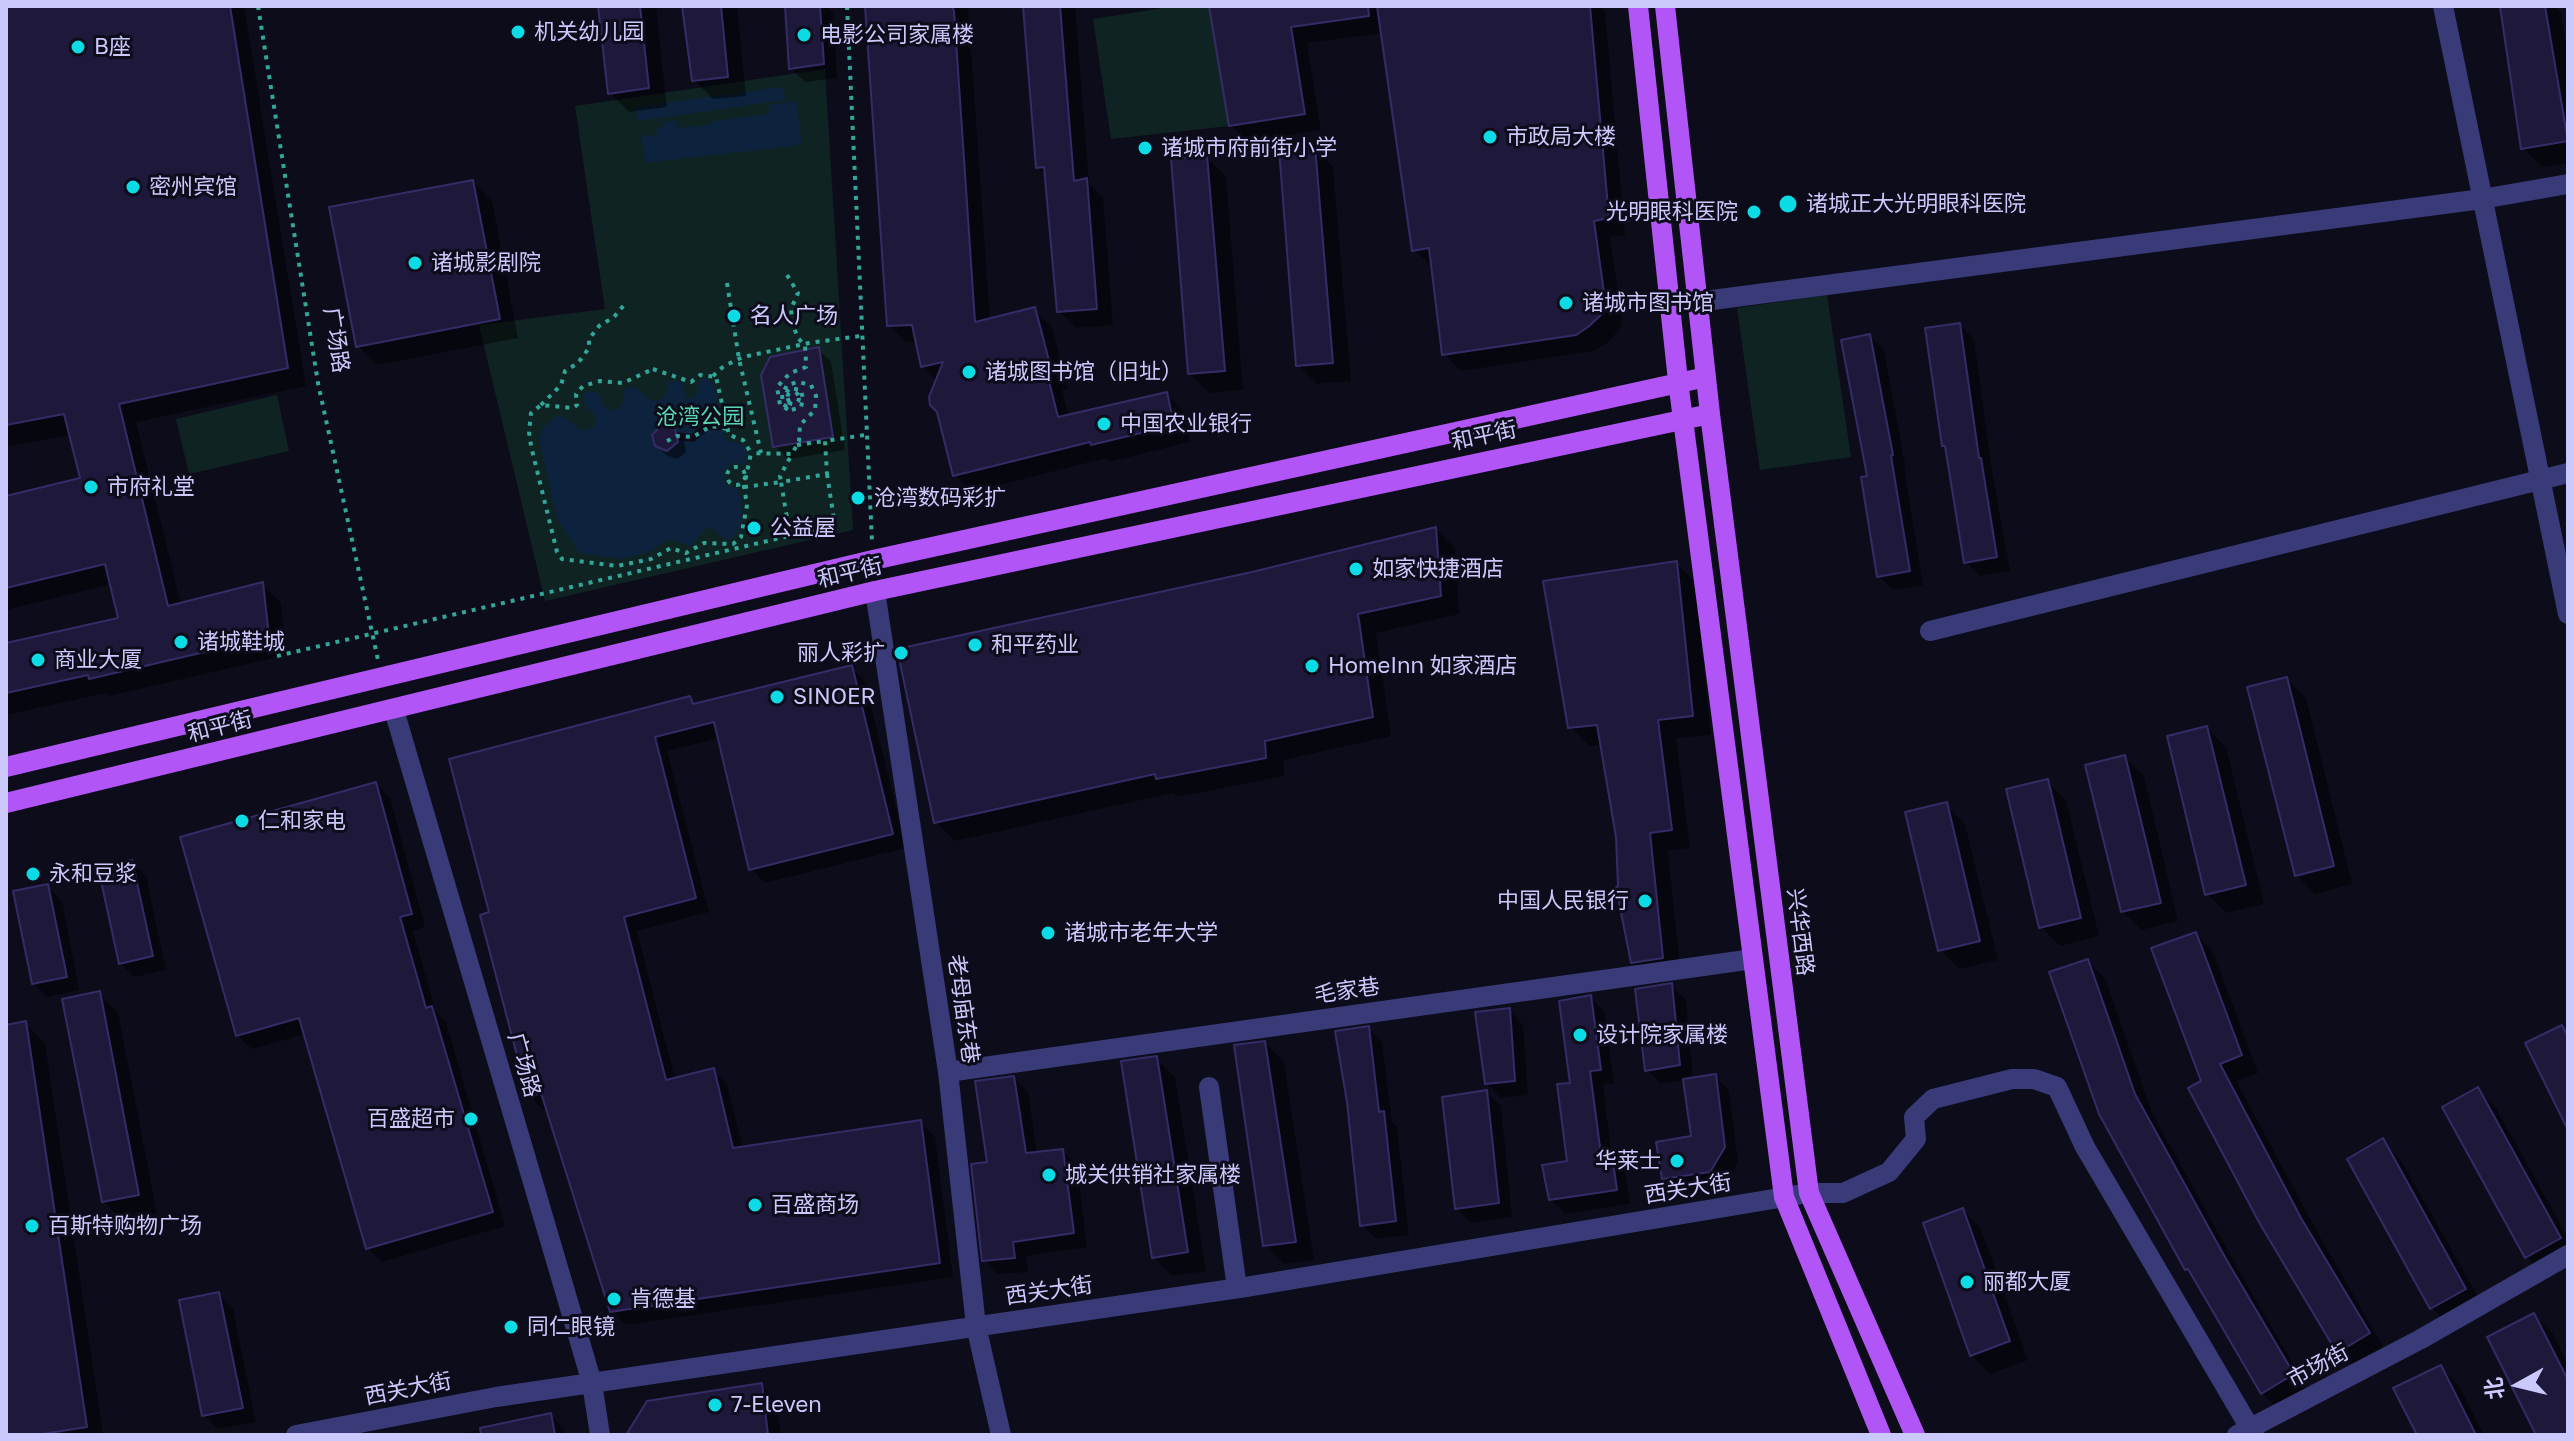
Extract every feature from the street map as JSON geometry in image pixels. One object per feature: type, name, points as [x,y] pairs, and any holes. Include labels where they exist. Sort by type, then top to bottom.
[{"type":"main road","points":[[1638,6],[1678,381],[1784,1197],[1881,1435]]},
{"type":"main road","name":"兴华西路","points":[[1665,6],[1710,414],[1809,1193],[1915,1435]]},
{"type":"main road","name":"和平街","points":[[6,767],[873,560],[1706,377]]},
{"type":"main road","name":"和平街","points":[[6,803],[875,591],[1710,414]]},
{"type":"street","points":[[2443,6],[2568,614]]},
{"type":"street","points":[[1697,302],[2482,199],[2568,184]]},
{"type":"street","points":[[1930,631],[2568,473]]},
{"type":"street","name":"老母庙东巷","points":[[875,591],[948,1072],[976,1326],[1001,1435]]},
{"type":"street","name":"广场路","points":[[394,710],[592,1383],[600,1435]]},
{"type":"street","name":"毛家巷","points":[[948,1072],[1753,959]]},
{"type":"street","name":"西关大街","points":[[296,1435],[496,1397],[1237,1288],[1809,1193],[1843,1193],[1889,1172],[1916,1139],[1914,1117],[1933,1099],[2012,1079],[2034,1079],[2057,1087],[2085,1147],[2247,1433]]},
{"type":"street","points":[[1209,1087],[1237,1288]]},
{"type":"street","name":"市场街","points":[[2247,1433],[2568,1255]]},
{"type":"path","name":"广场路","points":[[258,6],[318,383],[383,678]]},
{"type":"path","points":[[847,6],[860,336],[873,560]]},
{"type":"path","points":[[787,275],[798,293],[791,309],[792,323],[805,346],[806,367],[790,373],[777,387],[780,405],[791,410],[801,407],[801,390],[790,388],[786,393],[789,402]]},
{"type":"path","points":[[727,283],[739,359],[761,453]]},
{"type":"path","points":[[541,405],[573,408],[577,405],[576,394],[583,386],[600,381],[623,383],[653,369],[691,382],[700,375],[716,377],[729,435],[743,440],[751,453],[745,477],[747,505],[741,537],[733,544],[704,543],[686,553],[671,548],[651,559],[617,566],[562,559],[557,552],[529,432],[531,413],[561,385],[565,371],[583,356],[589,348],[589,339],[599,326],[614,317],[624,305]]},
{"type":"path","points":[[713,376],[739,359],[802,344],[860,336]]},
{"type":"path","points":[[790,536],[780,476],[797,445],[800,425],[815,410],[816,396],[811,385],[798,382],[787,385],[782,395],[783,404],[791,410]]},
{"type":"path","points":[[667,441],[677,436],[693,437],[711,426],[727,429]]},
{"type":"path","points":[[797,445],[865,435]]},
{"type":"path","points":[[277,656],[838,525],[827,474],[825,441]]},
{"type":"path","points":[[751,453],[792,454]]},
{"type":"path","points":[[733,467],[739,467],[745,477],[741,484],[734,486],[727,480],[727,473],[733,467]]},
{"type":"path","points":[[744,487],[827,474]]},
{"type":"green space","points":[[1176,6],[1209,6],[1229,126],[1111,139],[1093,19]]},
{"type":"green space","name":"沧湾公园","points":[[825,69],[853,530],[545,601],[479,325],[605,309],[575,106]]},
{"type":"green space","points":[[1827,295],[1851,457],[1760,470],[1737,308]]},
{"type":"green space","points":[[277,395],[289,451],[189,474],[176,419]]},
{"type":"water","points":[[783,87],[785,100],[638,121],[636,107]]},
{"type":"water","points":[[796,101],[802,145],[645,163],[642,136],[657,135],[656,128],[664,127],[663,122],[676,120],[677,128],[709,125],[713,121],[769,114],[769,105]]},
{"type":"water","points":[[705,377],[714,384],[727,440],[744,445],[748,454],[744,466],[735,462],[724,473],[725,484],[737,488],[741,498],[743,513],[739,531],[728,541],[708,526],[691,546],[669,539],[651,551],[622,559],[579,553],[557,519],[539,438],[544,427],[558,415],[582,431],[595,426],[596,417],[584,403],[586,392],[598,392],[606,408],[613,412],[623,404],[625,389],[629,387],[637,388],[651,401],[659,400],[665,396],[669,382],[674,380],[683,383],[686,398],[691,398],[699,381]]},
{"type":"pier","points":[[720,423],[723,430],[708,430],[694,442],[678,440],[667,451],[655,446],[652,435],[662,425],[676,429],[676,432],[692,434],[703,424]]},
{"type":"building","name":"密州宾馆","points":[[6,6],[230,6],[288,368],[119,404],[168,606],[263,582],[269,637],[89,679],[88,675],[6,693],[6,643],[118,618],[105,564],[6,588],[6,496],[80,478],[64,414],[6,425]]},
{"type":"building","points":[[598,6],[640,6],[649,88],[608,94]]},
{"type":"building","points":[[682,6],[721,6],[728,77],[692,81]]},
{"type":"building","name":"电影公司家属楼","points":[[785,6],[820,6],[824,64],[789,69]]},
{"type":"building","points":[[865,6],[952,6],[954,11],[975,322],[1035,307],[1052,372],[1047,373],[1058,417],[1167,392],[1174,425],[953,476],[937,412],[930,405],[929,397],[943,362],[921,367],[912,325],[887,326]]},
{"type":"building","points":[[1023,6],[1060,6],[1074,181],[1087,178],[1097,309],[1057,312],[1044,167],[1036,168]]},
{"type":"building","points":[[1209,6],[1368,6],[1369,16],[1291,27],[1305,114],[1229,126]]},
{"type":"building","points":[[1377,6],[1590,6],[1609,218],[1594,221],[1604,312],[1576,335],[1442,355],[1429,248],[1412,251]]},
{"type":"building","points":[[2500,6],[2545,6],[2568,141],[2521,149]]},
{"type":"building","points":[[1315,146],[1333,363],[1296,366],[1279,149]]},
{"type":"building","points":[[1207,155],[1225,371],[1188,374],[1171,158]]},
{"type":"building","name":"诸城影剧院","points":[[473,180],[500,319],[356,347],[329,207]]},
{"type":"building","points":[[1960,323],[1997,557],[1964,563],[1945,446],[1942,446],[1925,328]]},
{"type":"building","points":[[1870,334],[1893,455],[1910,571],[1877,577],[1861,477],[1867,476],[1841,340]]},
{"type":"building","points":[[819,347],[833,437],[773,447],[761,375],[770,357]]},
{"type":"building","points":[[662,425],[675,429],[678,442],[667,451],[655,446],[652,435]]},
{"type":"building","points":[[1436,527],[1441,596],[1358,614],[1373,717],[1265,741],[1266,758],[1156,779],[1155,774],[934,823],[897,649],[1252,572]]},
{"type":"building","points":[[1677,561],[1693,716],[1658,720],[1672,830],[1650,833],[1663,958],[1631,963],[1616,887],[1616,837],[1597,725],[1568,728],[1543,581]]},
{"type":"building","points":[[852,665],[893,834],[749,870],[714,722],[655,737],[696,898],[624,917],[666,1080],[714,1068],[733,1148],[921,1120],[940,1263],[610,1312],[541,1093],[528,1097],[480,915],[489,912],[449,759],[690,696],[693,704]]},
{"type":"building","points":[[2287,677],[2334,866],[2295,876],[2247,687]]},
{"type":"building","points":[[2207,726],[2246,885],[2205,895],[2167,736]]},
{"type":"building","points":[[2125,755],[2161,903],[2121,912],[2085,765]]},
{"type":"building","points":[[2048,779],[2081,918],[2039,928],[2006,789]]},
{"type":"building","points":[[376,782],[412,914],[400,917],[426,1008],[432,1006],[493,1212],[366,1249],[299,1018],[236,1036],[180,837]]},
{"type":"building","points":[[1947,802],[1980,941],[1938,951],[1905,812]]},
{"type":"building","points":[[132,860],[153,956],[119,964],[98,867]]},
{"type":"building","points":[[48,884],[67,977],[32,984],[13,891]]},
{"type":"building","points":[[2196,932],[2242,1055],[2220,1064],[2301,1218],[2370,1333],[2337,1353],[2260,1224],[2188,1088],[2201,1081],[2151,948]]},
{"type":"building","points":[[2088,959],[2135,1094],[2294,1374],[2261,1394],[2188,1269],[2185,1270],[2099,1114],[2049,972]]},
{"type":"building","points":[[1672,983],[1680,1065],[1645,1071],[1635,989]]},
{"type":"building","points":[[100,991],[139,1195],[102,1202],[62,999]]},
{"type":"building","points":[[1591,995],[1601,1070],[1590,1071],[1601,1155],[1612,1155],[1617,1190],[1549,1200],[1542,1165],[1567,1161],[1557,1084],[1570,1083],[1559,1001]]},
{"type":"building","points":[[1510,1008],[1515,1081],[1485,1084],[1475,1012]]},
{"type":"building","name":"百斯特购物广场","points":[[26,1021],[87,1427],[36,1435],[6,1435],[6,1025]]},
{"type":"building","points":[[2562,1025],[2568,1037],[2568,1130],[2525,1043]]},
{"type":"building","points":[[1369,1026],[1379,1112],[1384,1111],[1396,1221],[1360,1226],[1347,1102],[1335,1031]]},
{"type":"building","points":[[1265,1041],[1296,1242],[1263,1246],[1234,1045]]},
{"type":"building","points":[[1157,1056],[1188,1252],[1152,1258],[1121,1061]]},
{"type":"building","points":[[1716,1074],[1725,1147],[1710,1172],[1662,1179],[1656,1142],[1691,1136],[1683,1079]]},
{"type":"building","points":[[1014,1076],[1026,1153],[1063,1149],[1074,1233],[1013,1242],[1015,1258],[982,1261],[971,1164],[987,1162],[975,1081]]},
{"type":"building","points":[[2478,1087],[2561,1238],[2525,1258],[2442,1107]]},
{"type":"building","points":[[1487,1090],[1499,1203],[1455,1209],[1442,1097]]},
{"type":"building","points":[[2383,1138],[2466,1289],[2430,1309],[2347,1159]]},
{"type":"building","name":"丽都大厦","points":[[1963,1208],[2010,1341],[1970,1356],[1923,1223]]},
{"type":"building","points":[[219,1292],[243,1408],[202,1416],[179,1300]]},
{"type":"building","points":[[2534,1313],[2568,1380],[2568,1435],[2536,1435],[2487,1337]]},
{"type":"building","points":[[2441,1365],[2476,1435],[2417,1435],[2393,1388]]},
{"type":"building","points":[[762,1383],[768,1435],[626,1435],[647,1401]]},
{"type":"building","points":[[551,1413],[555,1435],[481,1435],[480,1428]]},
{"type":"place","name":"机关幼儿园","points":[[518,32]]},
{"type":"place","name":"电影公司家属楼","points":[[804,35]]},
{"type":"place","name":"B座","points":[[78,47]]},
{"type":"place","name":"市政局大楼","points":[[1490,137]]},
{"type":"place","name":"诸城市府前街小学","points":[[1145,148]]},
{"type":"place","name":"密州宾馆","points":[[133,187]]},
{"type":"place","name":"诸城正大光明眼科医院","points":[[1788,204]]},
{"type":"place","name":"光明眼科医院","points":[[1754,212]]},
{"type":"place","name":"诸城影剧院","points":[[415,263]]},
{"type":"place","name":"诸城市图书馆","points":[[1566,303]]},
{"type":"place","name":"名人广场","points":[[734,316]]},
{"type":"place","name":"诸城图书馆（旧址）","points":[[969,372]]},
{"type":"place","name":"中国农业银行","points":[[1104,424]]},
{"type":"place","name":"市府礼堂","points":[[91,487]]},
{"type":"place","name":"沧湾数码彩扩","points":[[858,498]]},
{"type":"place","name":"公益屋","points":[[754,528]]},
{"type":"place","name":"如家快捷酒店","points":[[1356,569]]},
{"type":"place","name":"诸城鞋城","points":[[181,642]]},
{"type":"place","name":"和平药业","points":[[975,645]]},
{"type":"place","name":"丽人彩扩","points":[[901,653]]},
{"type":"place","name":"商业大厦","points":[[38,660]]},
{"type":"place","name":"HomeInn 如家酒店","points":[[1312,666]]},
{"type":"place","name":"SINOER","points":[[777,697]]},
{"type":"place","name":"仁和家电","points":[[242,821]]},
{"type":"place","name":"永和豆浆","points":[[33,874]]},
{"type":"place","name":"中国人民银行","points":[[1645,901]]},
{"type":"place","name":"诸城市老年大学","points":[[1048,933]]},
{"type":"place","name":"设计院家属楼","points":[[1580,1035]]},
{"type":"place","name":"百盛超市","points":[[471,1119]]},
{"type":"place","name":"华莱士","points":[[1677,1161]]},
{"type":"place","name":"城关供销社家属楼","points":[[1049,1175]]},
{"type":"place","name":"百盛商场","points":[[755,1205]]},
{"type":"place","name":"百斯特购物广场","points":[[32,1226]]},
{"type":"place","name":"丽都大厦","points":[[1967,1282]]},
{"type":"place","name":"肯德基","points":[[614,1299]]},
{"type":"place","name":"同仁眼镜","points":[[511,1327]]},
{"type":"place","name":"7-Eleven","points":[[715,1405]]}]
